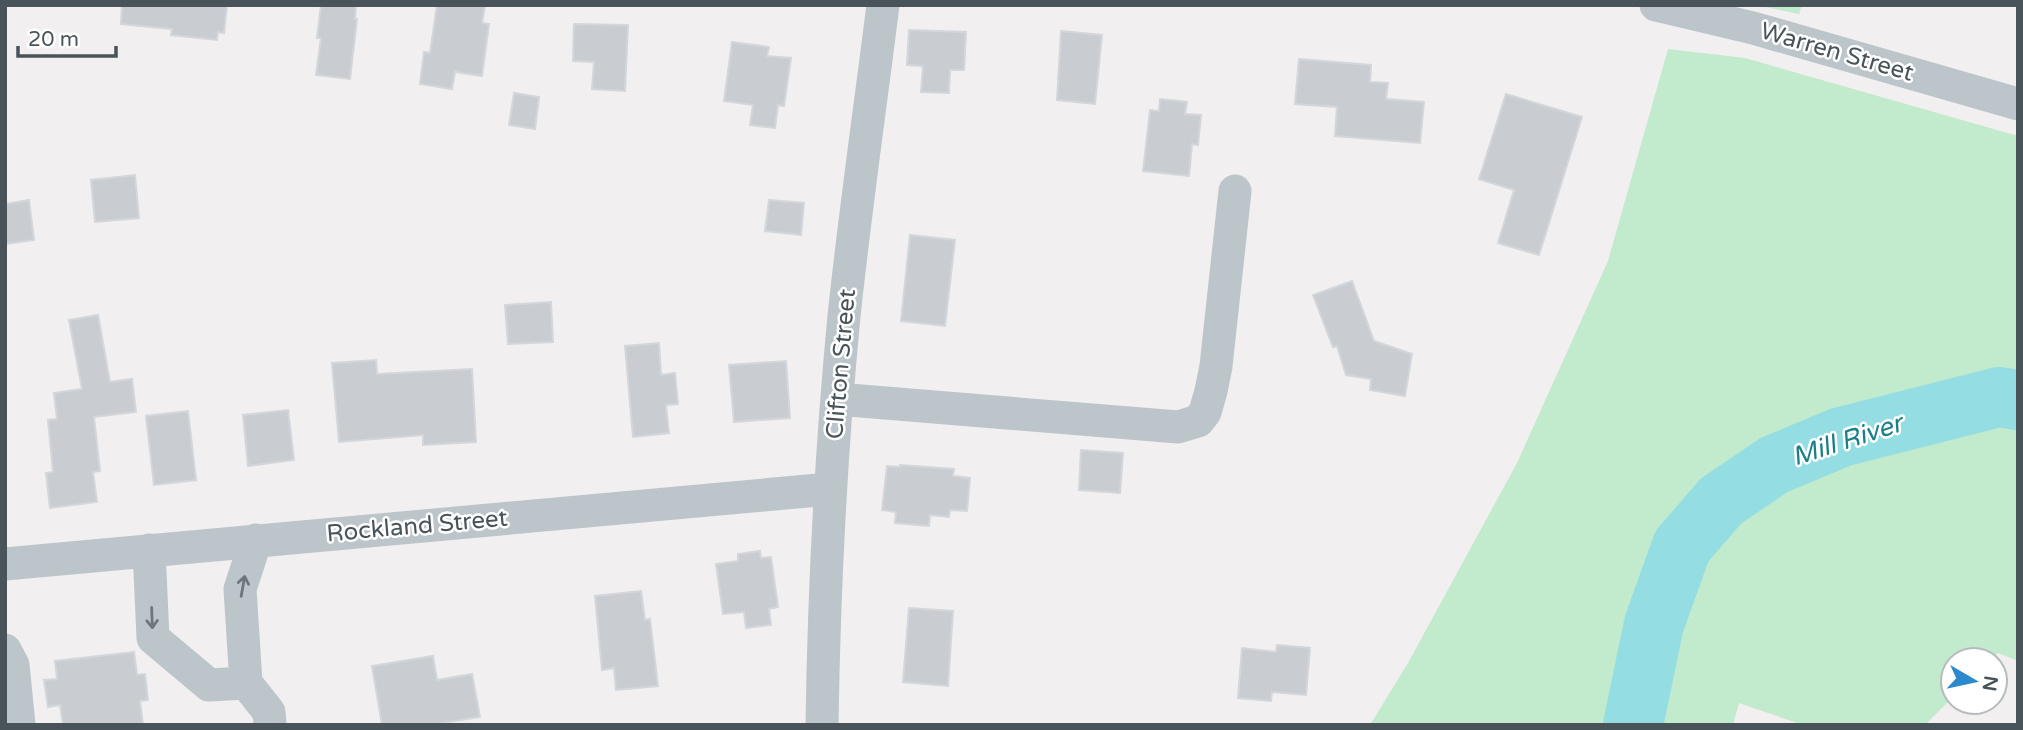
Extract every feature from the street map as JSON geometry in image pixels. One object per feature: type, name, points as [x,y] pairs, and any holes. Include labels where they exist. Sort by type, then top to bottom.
[{"type":"street","name":"Clifton Street","points":[[822,725],[823,624],[837,399],[846,299],[883,5]]},
{"type":"street","name":"Warren Street","points":[[1656,5],[1753,28],[2018,104]]},
{"type":"street","points":[[837,399],[1178,427],[1198,421],[1205,412],[1216,366],[1235,191]]},
{"type":"street","name":"Rockland Street","points":[[5,564],[830,489]]},
{"type":"street","points":[[256,540],[240,589],[246,683],[269,712],[270,725]]},
{"type":"street","points":[[149,550],[153,638],[209,685],[246,683]]},
{"type":"street","points":[[5,650],[13,665],[19,725]]},
{"type":"green space","points":[[1756,5],[1802,5],[1799,14]]},
{"type":"green space","points":[[1668,49],[1745,58],[2018,136],[2018,661],[2009,657],[2009,646],[1939,646],[1939,711],[1925,725],[1803,725],[1739,703],[1733,725],[1370,725],[1408,663],[1517,463],[1608,261]]},
{"type":"building","points":[[122,5],[227,5],[224,33],[218,32],[217,40],[171,35],[172,29],[121,24]]},
{"type":"building","points":[[321,5],[356,5],[357,19],[350,79],[316,75],[321,38],[317,38]]},
{"type":"building","points":[[437,5],[485,5],[482,23],[489,24],[482,76],[455,72],[452,89],[420,84],[424,52],[430,53]]},
{"type":"building","points":[[574,24],[628,25],[625,91],[592,89],[594,62],[573,61]]},
{"type":"building","points":[[909,30],[966,32],[964,70],[950,70],[949,93],[921,92],[923,66],[907,65]]},
{"type":"building","points":[[1061,31],[1102,35],[1095,104],[1057,100]]},
{"type":"building","points":[[732,42],[769,47],[767,56],[791,58],[784,106],[778,105],[775,128],[750,125],[753,105],[724,101]]},
{"type":"building","points":[[1299,59],[1371,65],[1370,82],[1388,83],[1386,99],[1424,102],[1420,143],[1335,136],[1337,107],[1295,104]]},
{"type":"building","points":[[514,93],[539,97],[535,129],[509,125]]},
{"type":"building","points":[[1506,94],[1582,117],[1539,255],[1498,243],[1514,190],[1479,179]]},
{"type":"building","points":[[1160,99],[1187,102],[1185,114],[1201,115],[1198,145],[1192,144],[1189,176],[1143,171],[1150,110],[1159,111]]},
{"type":"building","points":[[135,175],[139,218],[95,222],[91,180]]},
{"type":"building","points":[[29,200],[34,240],[5,244],[5,204]]},
{"type":"building","points":[[769,200],[804,203],[801,235],[765,231]]},
{"type":"building","points":[[910,235],[955,240],[945,326],[901,321]]},
{"type":"building","points":[[1352,281],[1374,341],[1412,354],[1405,396],[1370,390],[1371,379],[1346,375],[1337,346],[1333,347],[1313,295]]},
{"type":"building","points":[[551,302],[553,342],[508,344],[505,305]]},
{"type":"building","points":[[98,315],[110,382],[132,379],[136,412],[94,417],[100,471],[93,472],[97,502],[50,508],[46,473],[53,472],[48,420],[57,419],[54,393],[82,389],[69,320]]},
{"type":"building","points":[[659,343],[661,375],[675,373],[678,404],[666,405],[669,433],[633,437],[625,346]]},
{"type":"building","points":[[376,360],[377,374],[472,369],[476,442],[423,445],[423,435],[339,442],[332,363]]},
{"type":"building","points":[[786,361],[790,418],[734,422],[729,365]]},
{"type":"building","points":[[288,410],[294,460],[248,466],[243,415]]},
{"type":"building","points":[[188,411],[196,480],[154,485],[146,416]]},
{"type":"building","points":[[1081,450],[1123,453],[1120,493],[1079,490]]},
{"type":"building","points":[[887,466],[954,469],[953,476],[970,478],[967,511],[950,510],[949,517],[930,515],[929,526],[895,523],[896,512],[882,510]]},
{"type":"building","points":[[760,551],[761,558],[771,557],[778,607],[769,609],[771,625],[746,628],[744,612],[723,614],[716,564],[738,561],[738,554]]},
{"type":"building","points":[[641,591],[645,620],[650,619],[658,686],[616,690],[614,668],[602,670],[595,596]]},
{"type":"building","points":[[909,608],[953,611],[948,686],[903,682]]},
{"type":"building","points":[[1277,645],[1310,648],[1306,695],[1272,692],[1271,701],[1238,698],[1242,648],[1276,652]]},
{"type":"building","points":[[134,652],[137,675],[145,674],[148,700],[140,701],[143,725],[63,725],[60,705],[48,707],[44,680],[57,679],[55,661]]},
{"type":"building","points":[[433,656],[437,680],[472,674],[480,717],[429,725],[382,725],[372,666]]},
{"type":"waterway","name":"Mill River","points":[[1633,725],[1654,624],[1682,546],[1721,501],[1774,465],[1841,437],[1999,397],[2018,400]]}]
